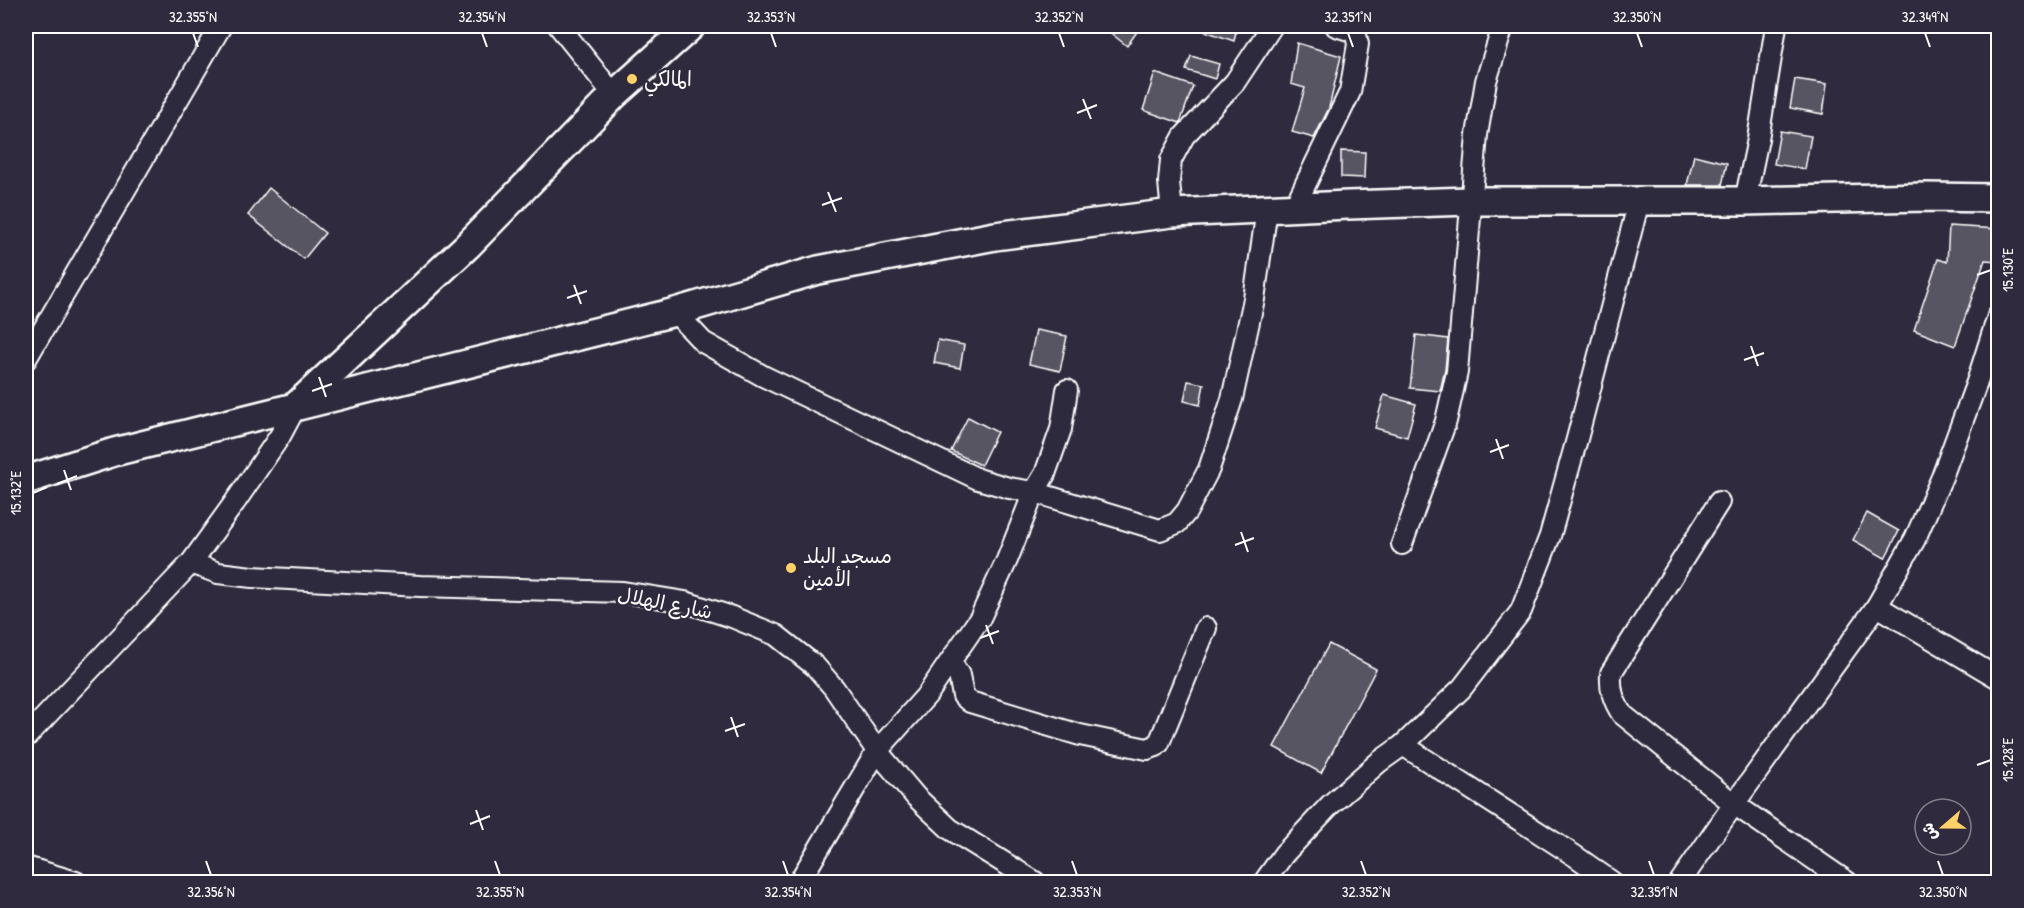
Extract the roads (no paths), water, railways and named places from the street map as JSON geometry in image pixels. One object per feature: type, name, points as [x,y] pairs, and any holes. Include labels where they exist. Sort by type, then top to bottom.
[{"type":"street","points":[[26,358],[221,26]]},
{"type":"street","points":[[559,26],[614,95]]},
{"type":"street","points":[[26,737],[191,563],[236,502],[280,436],[296,406],[467,246],[614,95],[691,26]]},
{"type":"street","points":[[1172,213],[1169,182],[1171,160],[1184,136],[1235,82],[1272,26]]},
{"type":"street","points":[[675,312],[703,342],[763,376],[978,479],[1034,492],[1160,530],[1177,523],[1187,511],[1209,469],[1232,399],[1254,299],[1281,208],[1350,92],[1358,44],[1356,35],[1352,31],[1336,26]]},
{"type":"street","points":[[1402,544],[1446,422],[1457,372],[1477,135],[1486,81],[1503,26]]},
{"type":"street","points":[[1744,201],[1758,138],[1776,26]]},
{"type":"street","points":[[26,480],[114,452],[675,312],[818,270],[995,236],[1172,213],[1281,208],[1470,201],[1998,198]]},
{"type":"street","points":[[1264,882],[1284,854],[1330,805],[1379,762],[1403,745],[1462,688],[1521,611],[1550,536],[1639,201]]},
{"type":"street","points":[[1680,882],[1876,606],[1915,539],[1977,382],[1998,316]]},
{"type":"street","points":[[799,882],[877,751],[927,695],[980,618],[1007,560],[1034,492],[1045,474],[1061,429],[1067,390]]},
{"type":"street","points":[[1719,502],[1611,674],[1610,688],[1614,701],[1622,714],[1734,804],[1847,882]]},
{"type":"street","name":"شارع الهلال","points":[[191,563],[218,573],[252,577],[420,586],[623,592],[685,602],[732,617],[776,635],[815,666],[834,688],[877,751],[916,797],[950,829],[1035,882]]},
{"type":"street","points":[[1876,606],[1998,678]]},
{"type":"street","points":[[951,662],[959,675],[963,696],[970,702],[1080,735],[1147,749],[1159,743],[1206,627]]},
{"type":"street","points":[[1403,745],[1575,855],[1612,882]]},
{"type":"street","points":[[26,867],[76,882]]},
{"type":"place","name":"المالكي","points":[[632,79]]},
{"type":"place","name":"مسجد البلد الأمين","points":[[791,568]]}]
